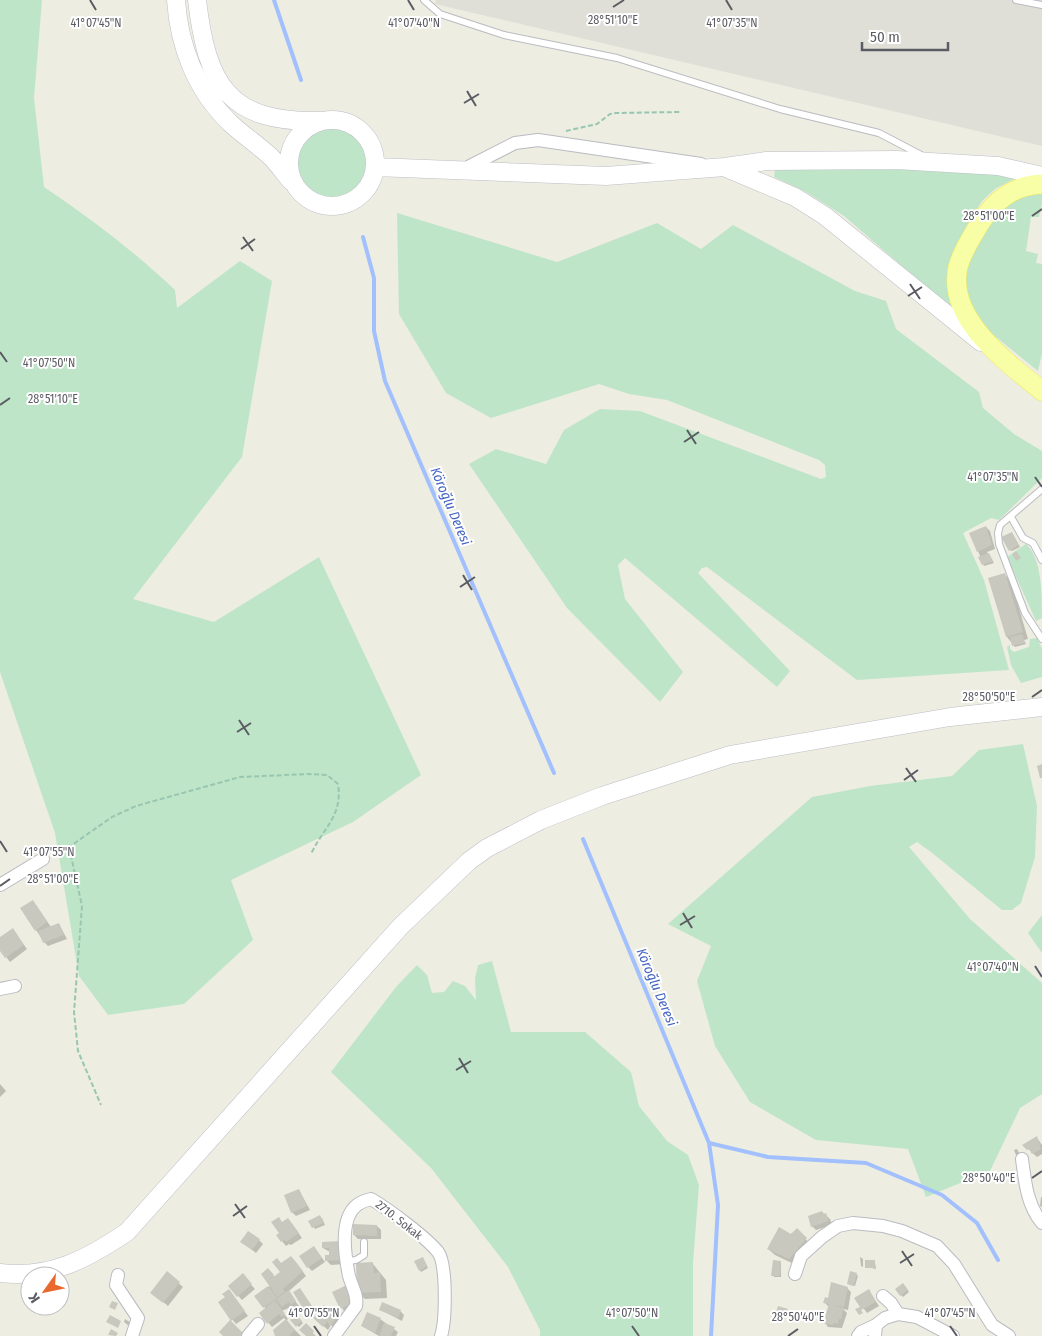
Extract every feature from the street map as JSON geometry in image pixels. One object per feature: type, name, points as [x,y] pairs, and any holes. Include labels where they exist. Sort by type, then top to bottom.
[{"type":"main road","points":[[176,0],[177,23],[187,59],[205,92],[230,122],[272,158],[300,192],[318,203],[339,206],[353,201],[364,192],[372,181],[375,167],[374,153],[369,140],[360,130],[348,123],[334,120],[274,120],[239,105],[223,88],[208,60],[197,0]]},
{"type":"main road","points":[[300,192],[292,180],[289,165],[290,151],[302,133],[320,121]]},
{"type":"main road","points":[[375,167],[606,176],[726,167],[766,161],[896,160],[998,166],[1042,176]]},
{"type":"main road","points":[[726,167],[795,196],[825,216],[1042,391]]},
{"type":"main road","points":[[995,353],[973,325],[959,299],[957,284],[958,268],[973,234],[995,204],[1008,194],[1024,186],[1042,184]]},
{"type":"main road","points":[[0,1273],[39,1272],[64,1266],[87,1258],[127,1232],[400,927],[470,861],[517,831],[602,796],[730,755],[950,717],[1042,707]]},
{"type":"street","points":[[460,171],[515,143],[538,140],[726,167]]},
{"type":"street","points":[[0,885],[43,858]]},
{"type":"street","points":[[0,989],[15,986]]},
{"type":"street","points":[[1022,1159],[1026,1189],[1034,1213],[1042,1223]]},
{"type":"street","name":"2710. Sokak","points":[[334,1336],[356,1306],[357,1300],[349,1276],[345,1231],[350,1212],[358,1204],[371,1198],[438,1252],[442,1262],[444,1284],[441,1336]]},
{"type":"street","points":[[795,1274],[801,1256],[822,1237],[838,1226],[853,1223],[883,1226],[902,1231],[937,1246],[954,1264],[992,1325],[1009,1336]]},
{"type":"street","points":[[118,1275],[116,1285],[138,1318],[132,1336]]},
{"type":"street","points":[[883,1296],[891,1303],[898,1314]]},
{"type":"street","points":[[858,1336],[861,1332],[876,1330],[885,1318],[898,1314],[917,1317],[952,1336]]},
{"type":"street","points":[[248,1336],[258,1324]]},
{"type":"lane","points":[[424,0],[440,14],[504,35],[618,58],[780,109],[879,133],[934,162]]},
{"type":"lane","points":[[1016,0],[1042,5]]},
{"type":"lane","points":[[1042,491],[998,528],[998,539],[1025,613],[1042,639]]},
{"type":"lane","points":[[1011,517],[1023,538],[1033,543],[1042,560]]},
{"type":"lane","points":[[348,1261],[361,1258],[364,1242]]},
{"type":"path","points":[[562,132],[597,124],[610,114],[680,112]]},
{"type":"path","points":[[43,858],[69,847],[112,817],[136,806],[240,777],[327,775],[338,784],[340,797],[334,818],[310,854]]},
{"type":"path","points":[[69,847],[82,906],[74,1012],[78,1051],[101,1105]]},
{"type":"shaded area","points":[[436,0],[1042,0],[1042,146],[435,4]]},
{"type":"green space","points":[[0,0],[42,0],[34,98],[44,187],[112,236],[160,276],[175,290],[177,308],[240,261],[272,281],[242,457],[133,599],[214,622],[319,557],[421,775],[353,822],[231,880],[253,940],[184,1004],[108,1015],[79,976],[55,833],[0,672]]},
{"type":"green space","points":[[332,129],[345,132],[357,139],[364,151],[367,164],[364,177],[357,189],[345,196],[332,199],[319,196],[307,189],[300,177],[297,164],[300,151],[307,139],[319,132]]},
{"type":"green space","points":[[909,169],[976,171],[1018,177],[995,189],[982,201],[966,227],[952,261],[956,313],[844,216],[806,192],[774,177],[775,170]]},
{"type":"green space","points":[[1042,189],[1042,204],[1039,217],[1031,217],[1026,251],[1038,254],[1036,263],[1042,264],[1042,353],[1038,371],[975,320],[964,280],[965,263],[997,206]]},
{"type":"green space","points":[[397,213],[557,262],[657,223],[701,249],[733,225],[855,291],[886,301],[896,329],[979,392],[983,408],[1014,434],[1042,451],[1042,478],[999,520],[991,518],[963,533],[984,580],[1009,670],[857,680],[707,567],[702,568],[698,573],[790,671],[777,687],[625,558],[618,565],[625,599],[683,672],[660,702],[567,608],[469,464],[496,449],[546,464],[564,430],[600,409],[640,411],[821,479],[826,477],[825,465],[819,460],[667,400],[629,394],[599,384],[491,418],[446,393],[399,314]]},
{"type":"green space","points":[[1026,544],[1035,558],[1040,578],[1042,618],[1036,621],[1007,557]]},
{"type":"green space","points":[[1037,638],[1042,649],[1042,677],[1021,683],[1011,665],[1007,647],[1010,645],[1010,649],[1014,652],[1029,647],[1030,639]]},
{"type":"green space","points":[[1023,744],[1037,806],[1035,857],[1021,903],[1012,910],[1002,910],[917,842],[909,847],[970,919],[1042,983],[1042,1094],[1020,1108],[990,1171],[926,1197],[908,1149],[816,1140],[750,1102],[715,1046],[697,981],[711,946],[668,924],[812,797],[870,786],[952,776],[979,750]]},
{"type":"green space","points":[[1042,915],[1042,953],[1028,933]]},
{"type":"green space","points":[[492,961],[511,1032],[585,1032],[631,1072],[639,1106],[667,1141],[688,1155],[699,1185],[693,1263],[693,1336],[540,1336],[540,1330],[508,1267],[431,1168],[331,1072],[396,987],[417,965],[427,975],[432,993],[444,992],[453,981],[465,986],[476,1000],[475,978],[478,965]]},
{"type":"building","points":[[986,526],[992,545],[977,552],[969,533]]},
{"type":"building","points":[[1012,532],[1019,545],[1009,551],[1001,537]]},
{"type":"building","points":[[1016,551],[1021,558],[1016,561],[1012,554]]},
{"type":"building","points":[[989,553],[993,561],[982,565],[978,557]]},
{"type":"building","points":[[1005,573],[1023,632],[1006,637],[988,578]]},
{"type":"building","points":[[1022,634],[1025,643],[1012,646],[1010,637]]},
{"type":"building","points":[[1042,764],[1042,778],[1040,778],[1037,766]]},
{"type":"building","points":[[33,900],[47,922],[35,931],[20,908]]},
{"type":"building","points":[[59,923],[64,935],[43,943],[38,931]]},
{"type":"building","points":[[13,928],[24,945],[5,958],[0,951],[0,937]]},
{"type":"building","points":[[1037,1136],[1041,1149],[1032,1154],[1029,1149],[1027,1150],[1022,1145]]},
{"type":"building","points":[[299,1189],[307,1206],[291,1213],[284,1195]]},
{"type":"building","points":[[822,1211],[823,1214],[826,1213],[829,1221],[811,1227],[808,1216]]},
{"type":"building","points":[[320,1215],[324,1223],[312,1228],[308,1221]]},
{"type":"building","points":[[279,1217],[282,1222],[288,1218],[299,1233],[286,1242],[284,1240],[281,1242],[276,1235],[279,1233],[271,1222]]},
{"type":"building","points":[[353,1224],[377,1225],[377,1236],[353,1235]]},
{"type":"building","points":[[779,1227],[791,1234],[797,1228],[807,1238],[789,1259],[767,1249]]},
{"type":"building","points":[[248,1231],[260,1239],[252,1250],[240,1242]]},
{"type":"building","points":[[341,1241],[342,1260],[325,1261],[325,1255],[329,1255],[329,1248],[322,1248],[322,1242]]},
{"type":"building","points":[[314,1246],[322,1258],[307,1268],[299,1256]]},
{"type":"building","points":[[291,1256],[303,1271],[283,1289],[285,1292],[277,1297],[261,1274],[268,1268],[274,1275],[269,1280],[280,1272],[272,1262],[277,1258],[281,1263]]},
{"type":"building","points":[[423,1257],[427,1266],[419,1271],[414,1261]]},
{"type":"building","points":[[773,1260],[781,1261],[780,1276],[771,1276]]},
{"type":"building","points":[[865,1260],[875,1260],[875,1268],[865,1268]]},
{"type":"building","points":[[373,1262],[374,1273],[380,1272],[381,1292],[357,1293],[356,1263]]},
{"type":"building","points":[[167,1271],[180,1282],[163,1303],[150,1293]]},
{"type":"building","points":[[850,1271],[857,1273],[854,1286],[847,1284]]},
{"type":"building","points":[[243,1273],[252,1284],[237,1297],[228,1286]]},
{"type":"building","points":[[831,1282],[848,1287],[844,1307],[832,1305],[844,1308],[838,1324],[834,1323],[833,1325],[823,1323],[829,1304],[823,1303],[825,1297],[828,1298]]},
{"type":"building","points":[[903,1283],[908,1290],[900,1296],[895,1289]]},
{"type":"building","points":[[347,1285],[354,1299],[350,1301],[351,1304],[340,1309],[332,1292]]},
{"type":"building","points":[[268,1286],[277,1298],[263,1308],[254,1296]]},
{"type":"building","points":[[300,1288],[313,1308],[305,1312],[293,1292]]},
{"type":"building","points":[[229,1289],[245,1311],[231,1321],[218,1302],[225,1297],[222,1294]]},
{"type":"building","points":[[869,1289],[876,1302],[861,1310],[863,1313],[859,1315],[855,1309],[860,1307],[854,1298]]},
{"type":"building","points":[[289,1290],[296,1301],[291,1305],[289,1302],[282,1307],[276,1299]]},
{"type":"building","points":[[275,1300],[285,1314],[282,1317],[279,1314],[267,1324],[259,1313]]},
{"type":"building","points":[[112,1301],[118,1303],[115,1310],[109,1307]]},
{"type":"building","points":[[382,1302],[401,1310],[398,1318],[379,1310]]},
{"type":"building","points":[[324,1305],[338,1316],[330,1326],[327,1322],[323,1327],[313,1318]]},
{"type":"building","points":[[778,1306],[788,1309],[785,1319],[775,1316]]},
{"type":"building","points":[[367,1312],[381,1318],[375,1333],[361,1326]]},
{"type":"building","points":[[296,1314],[302,1321],[296,1327],[290,1320]]},
{"type":"building","points":[[110,1315],[121,1321],[118,1328],[106,1322]]},
{"type":"building","points":[[286,1319],[295,1330],[289,1336],[275,1336],[273,1330]]},
{"type":"building","points":[[230,1320],[246,1336],[223,1336],[219,1332]]},
{"type":"building","points":[[306,1323],[316,1336],[306,1336],[299,1330]]},
{"type":"building","points":[[384,1323],[395,1327],[391,1336],[379,1336]]},
{"type":"building","points":[[111,1329],[118,1333],[116,1336],[108,1335]]},
{"type":"waterway","name":"Köroğlu Deresi","points":[[274,0],[301,80]]},
{"type":"waterway","name":"Köroğlu Deresi","points":[[363,237],[374,278],[374,331],[385,381],[554,773]]},
{"type":"waterway","name":"Köroğlu Deresi","points":[[583,839],[709,1143],[718,1205],[711,1336]]},
{"type":"waterway","name":"Köroğlu Deresi","points":[[709,1143],[768,1157],[866,1163],[942,1195],[977,1223],[998,1260]]}]
